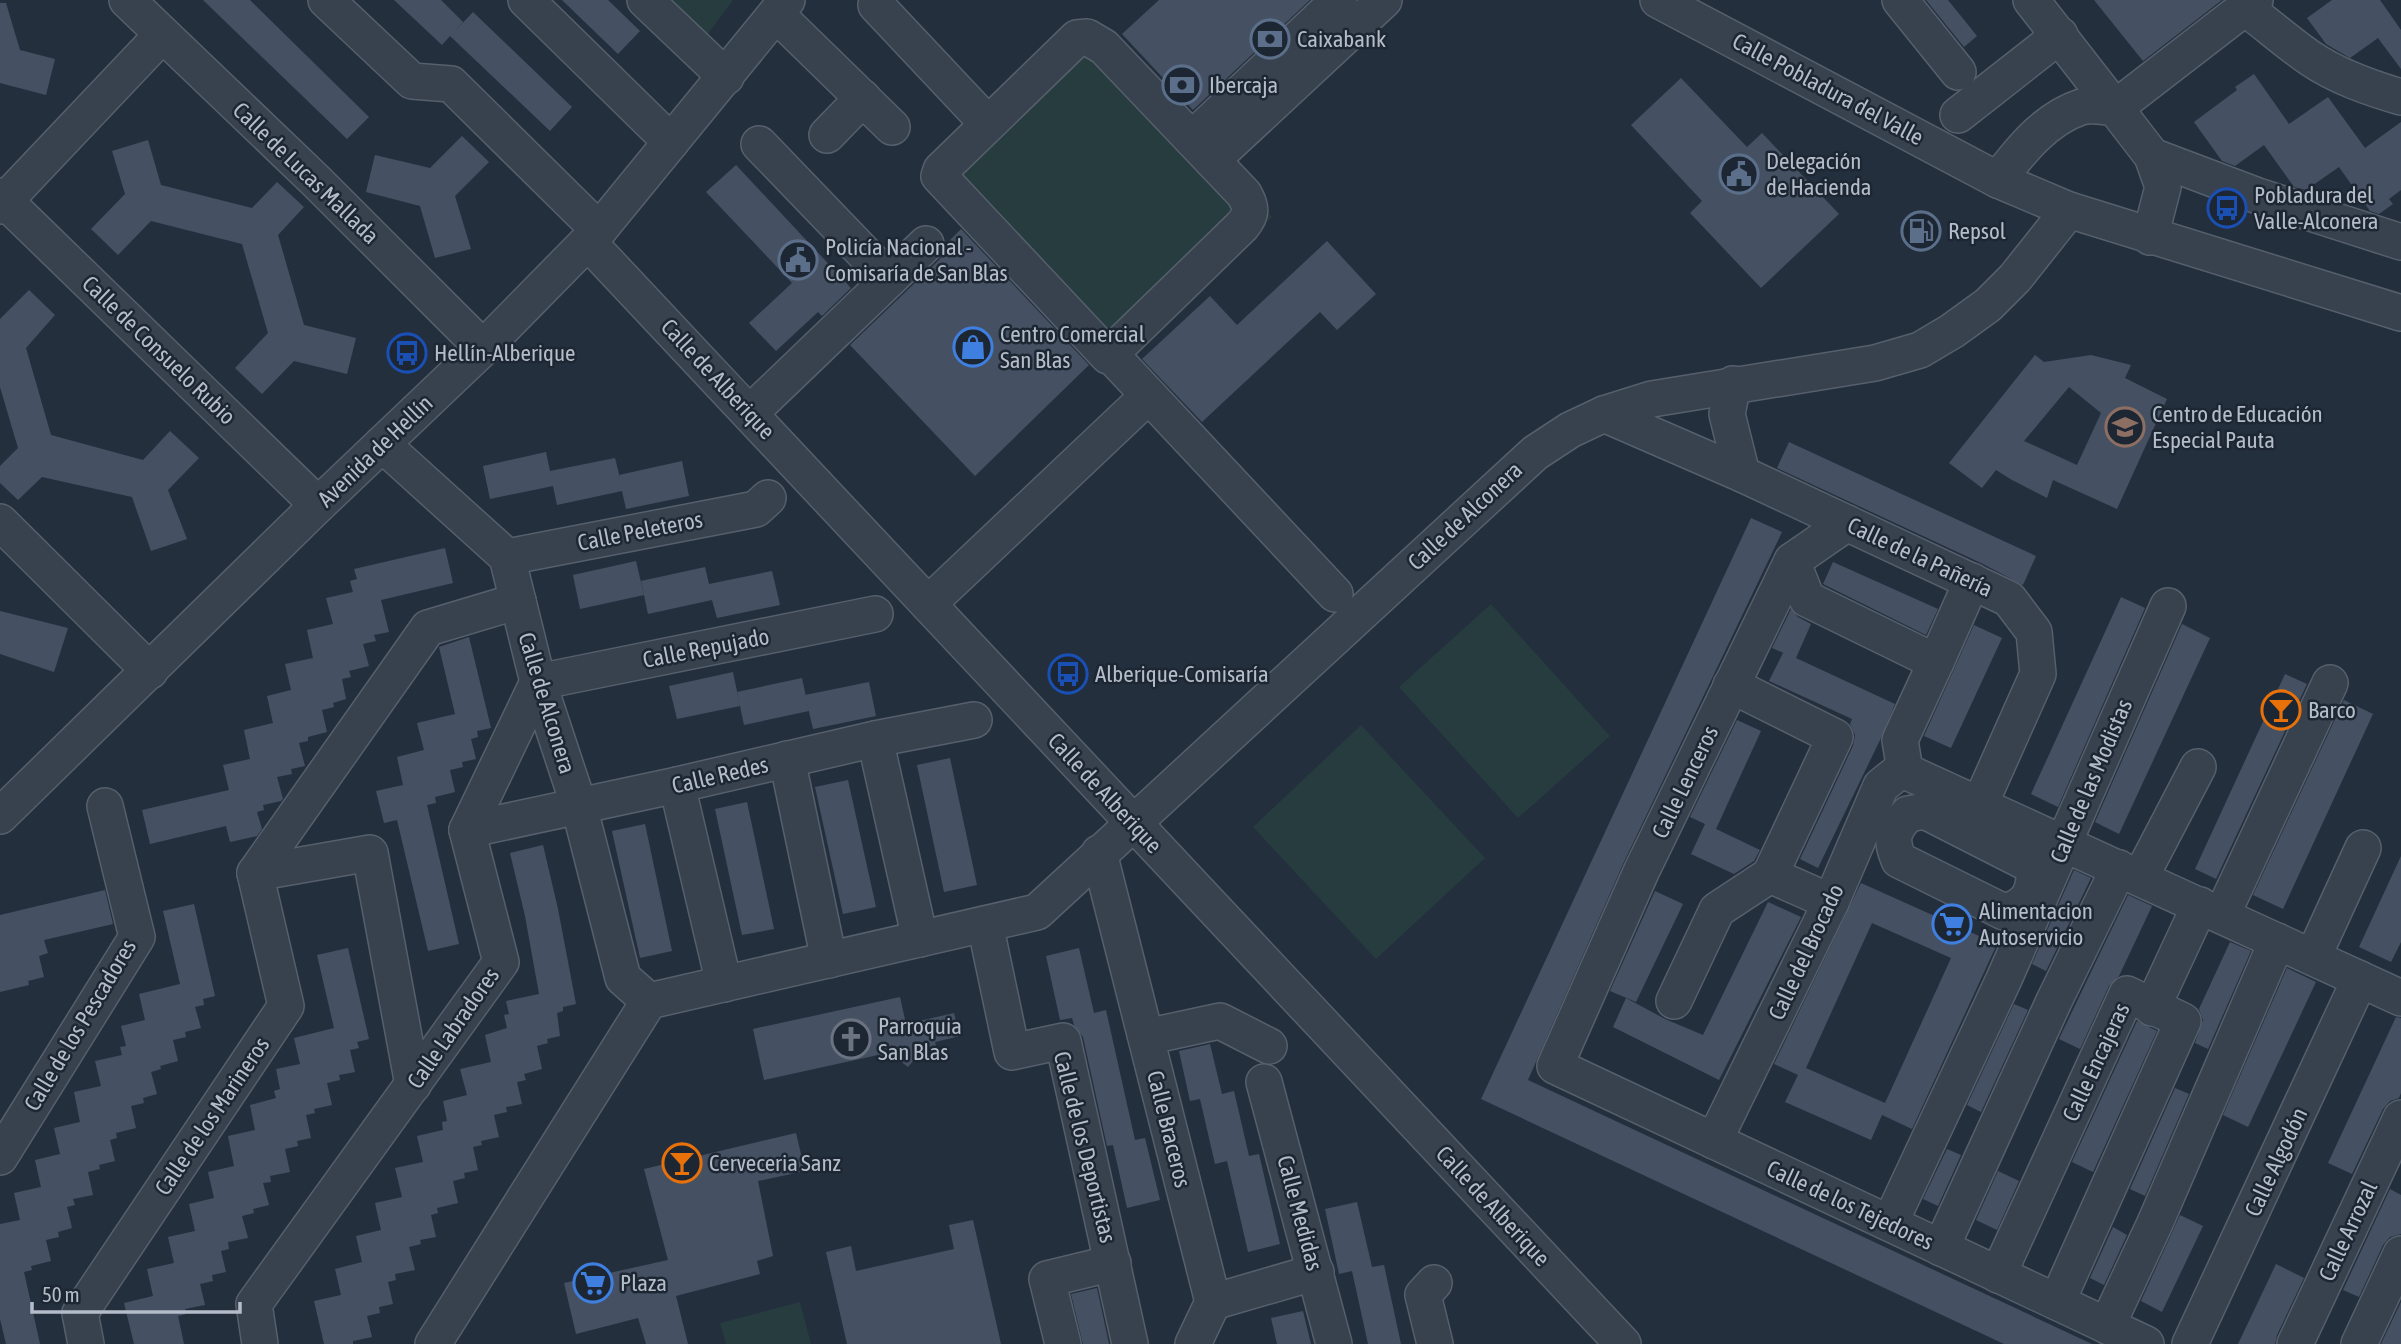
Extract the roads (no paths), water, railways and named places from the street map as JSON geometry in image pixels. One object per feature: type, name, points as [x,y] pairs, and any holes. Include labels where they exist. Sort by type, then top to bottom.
[{"type":"street","name":"Calle de Lucas Mallada","points":[[127,0],[316,181],[483,348]]},
{"type":"street","points":[[326,0],[412,81],[451,85],[593,236]]},
{"type":"street","points":[[526,0],[671,142]]},
{"type":"street","points":[[645,0],[726,76]]},
{"type":"street","points":[[1202,150],[1339,0]]},
{"type":"street","points":[[1202,150],[1384,0]]},
{"type":"street","name":"Calle Pobladura del Valle","points":[[1658,0],[1998,180],[2069,210],[2401,313]]},
{"type":"street","points":[[1900,0],[1958,72]]},
{"type":"street","points":[[2031,0],[2152,156],[2163,187],[2150,237]]},
{"type":"street","points":[[1998,180],[2025,144],[2054,120],[2084,106],[2115,108],[2250,4],[2310,58],[2374,89],[2401,97]]},
{"type":"street","points":[[876,5],[988,124]]},
{"type":"street","points":[[782,7],[892,127]]},
{"type":"street","name":"Avenida de Hellín","points":[[0,816],[483,348],[593,236],[782,7]]},
{"type":"street","points":[[2,201],[162,35]]},
{"type":"street","points":[[1958,114],[2060,35]]},
{"type":"street","points":[[1111,355],[1250,216],[1251,206],[1244,194],[1104,47],[1087,37],[1077,38],[941,170],[939,176],[1335,594]]},
{"type":"street","points":[[827,135],[863,98]]},
{"type":"street","points":[[759,144],[889,279]]},
{"type":"street","points":[[2152,156],[2258,196],[2401,242]]},
{"type":"street","name":"Calle de Consuelo Rubio","points":[[2,201],[318,505]]},
{"type":"street","name":"Calle de Alconera","points":[[507,557],[538,682],[579,806],[623,978],[649,1001],[1037,912],[1535,453],[1570,429],[1604,414],[1652,399],[1875,363],[1920,350],[1988,305],[2015,278],[2069,210]]},
{"type":"street","name":"Calle de Alberique","points":[[593,236],[750,413],[1623,1344]]},
{"type":"street","points":[[750,413],[926,244]]},
{"type":"street","points":[[1733,384],[1727,414],[1742,474]]},
{"type":"street","points":[[928,604],[1148,396]]},
{"type":"street","name":"Calle de la Pañería","points":[[1604,414],[1742,474],[2009,599],[2034,632],[2038,674],[1980,804]]},
{"type":"street","points":[[382,444],[507,557]]},
{"type":"street","name":"Calle Peleteros","points":[[507,557],[756,509],[768,498]]},
{"type":"street","points":[[0,522],[150,671]]},
{"type":"street","name":"Calle Lenceros","points":[[1555,1066],[1641,872],[1792,561],[1846,523]]},
{"type":"street","points":[[1792,561],[1807,599],[1936,662]]},
{"type":"street","points":[[1972,581],[1900,740],[1905,771],[1980,804],[2046,847],[2130,873],[2313,957],[2387,983]]},
{"type":"street","points":[[256,873],[428,628],[518,601]]},
{"type":"street","name":"Calle de las Modistas","points":[[1890,1223],[2046,847],[2168,606]]},
{"type":"street","name":"Calle Repujado","points":[[538,682],[875,614]]},
{"type":"street","points":[[467,830],[538,682]]},
{"type":"street","points":[[2152,1008],[2211,910],[2330,683]]},
{"type":"street","points":[[1674,1001],[1717,909],[1770,875],[1835,737],[1731,685]]},
{"type":"street","name":"Calle Redes","points":[[467,830],[875,739],[974,720]]},
{"type":"street","points":[[875,739],[920,939]]},
{"type":"street","points":[[787,759],[829,960]]},
{"type":"street","points":[[1941,1248],[2032,1048],[2130,873],[2199,766]]},
{"type":"street","name":"Calle del Brocado","points":[[1714,1141],[1831,902],[1881,786],[1896,774],[1905,771]]},
{"type":"street","points":[[677,785],[724,984]]},
{"type":"street","name":"Calle de los Pescadores","points":[[0,1157],[137,937],[105,806]]},
{"type":"street","name":"Calle Labradores","points":[[260,1344],[254,1304],[501,962],[467,830]]},
{"type":"street","points":[[2313,957],[2363,848]]},
{"type":"street","points":[[256,873],[370,853],[413,1085]]},
{"type":"street","name":"Calle Braceros","points":[[1099,853],[1213,1302]]},
{"type":"street","name":"Calle de los Marineros","points":[[86,1344],[80,1313],[286,1006],[256,873]]},
{"type":"street","points":[[1770,875],[1831,902]]},
{"type":"street","name":"Calle de los Deportistas","points":[[985,924],[1012,1052],[1063,1041],[1130,1344]]},
{"type":"street","points":[[2107,1326],[2155,1223],[2277,940]]},
{"type":"street","name":"Calle Algodón","points":[[2190,1344],[2387,983]]},
{"type":"street","name":"Calle Encajeras","points":[[1998,1275],[2127,994],[2183,1021],[2057,1302]]},
{"type":"street","points":[[433,1344],[649,1001]]},
{"type":"street","points":[[1146,1037],[1220,1021],[1269,1046]]},
{"type":"street","name":"Calle de los Tejedores","points":[[1555,1066],[2146,1344]]},
{"type":"street","name":"Calle Medidas","points":[[1264,1082],[1334,1344]]},
{"type":"street","name":"Calle Arrozal","points":[[2295,1344],[2401,1118]]},
{"type":"street","points":[[2359,1344],[2401,1254]]},
{"type":"street","name":"Calle de los Deportistas","points":[[1063,1344],[1047,1279],[1113,1263]]},
{"type":"street","points":[[1192,1344],[1213,1302],[1316,1272]]},
{"type":"street","points":[[1434,1283],[1423,1295],[1435,1344]]},
{"type":"place","name":"Caixabank","points":[[1270,39]]},
{"type":"place","name":"Ibercaja","points":[[1182,85]]},
{"type":"place","name":"Delegación de Hacienda","points":[[1739,174]]},
{"type":"place","name":"Pobladura del Valle-Alconera","points":[[2227,208]]},
{"type":"place","name":"Repsol","points":[[1921,231]]},
{"type":"place","name":"Policía Nacional - Comisaría de San Blas","points":[[798,260]]},
{"type":"place","name":"Centro Comercial San Blas","points":[[973,347]]},
{"type":"place","name":"Hellín-Alberique","points":[[407,353]]},
{"type":"place","name":"Centro de Educación Especial Pauta","points":[[2125,427]]},
{"type":"place","name":"Alberique-Comisaría","points":[[1068,674]]},
{"type":"place","name":"Barco","points":[[2281,710]]},
{"type":"place","name":"Alimentacion Autoservicio","points":[[1952,924]]},
{"type":"place","name":"Parroquia San Blas","points":[[851,1039]]},
{"type":"place","name":"Cerveceria Sanz","points":[[682,1163]]},
{"type":"place","name":"Plaza","points":[[593,1283]]}]
